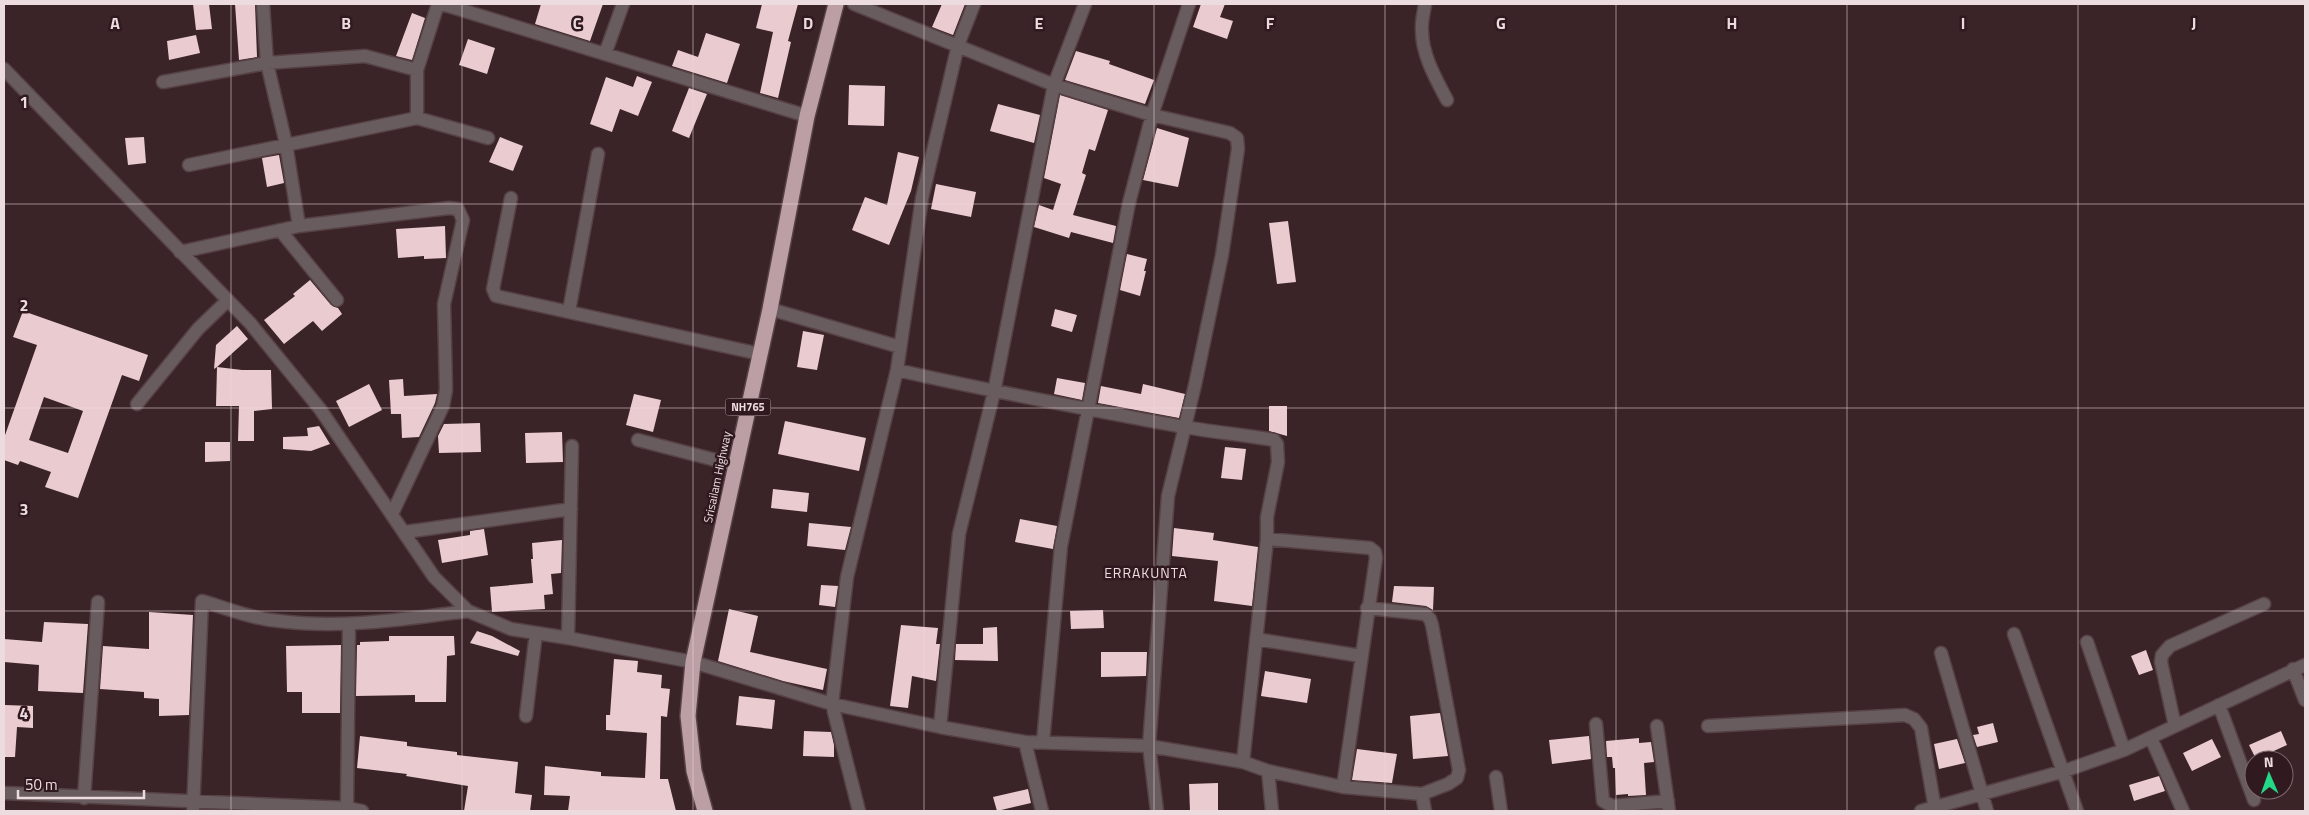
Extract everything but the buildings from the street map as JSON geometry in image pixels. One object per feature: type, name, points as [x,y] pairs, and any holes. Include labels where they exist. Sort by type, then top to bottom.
[{"type":"highway","name":"Srisailam Highway","points":[[705,811],[694,771],[688,716],[694,662],[770,309],[808,116],[836,4]]},
{"type":"street","points":[[263,4],[267,63],[286,144],[299,226]]},
{"type":"street","points":[[417,118],[417,70],[438,4]]},
{"type":"street","points":[[442,4],[808,116]]},
{"type":"street","points":[[605,54],[623,4]]},
{"type":"street","points":[[854,4],[1054,85],[1152,115],[1230,133],[1237,138],[1238,143],[1222,255],[1185,427],[1168,496],[1148,746],[1157,811]]},
{"type":"street","points":[[859,811],[832,704],[847,577],[897,370],[922,198],[958,45],[974,4]]},
{"type":"street","points":[[940,727],[959,534],[994,392],[1054,85],[1085,4]]},
{"type":"street","points":[[1043,742],[1061,546],[1090,408],[1129,203],[1152,115],[1189,4]]},
{"type":"street","points":[[1425,4],[1422,31],[1425,51],[1433,74],[1447,100]]},
{"type":"street","points":[[163,82],[267,63],[364,56],[417,70]]},
{"type":"street","points":[[4,69],[250,323],[320,409],[434,577],[468,611],[511,630],[568,638],[694,662],[832,704],[940,727],[1025,742],[1148,746],[1242,762],[1268,771],[1343,787],[1422,794],[1458,778],[1459,770],[1430,619],[1425,614],[1367,608]]},
{"type":"street","points":[[189,165],[417,118],[488,138]]},
{"type":"street","points":[[568,312],[598,154]]},
{"type":"street","points":[[511,198],[492,289],[496,296],[502,299],[760,354]]},
{"type":"street","points":[[180,252],[299,226],[449,208],[458,209],[462,220],[444,304],[446,390],[443,406],[392,514]]},
{"type":"street","points":[[280,230],[337,300]]},
{"type":"street","points":[[136,404],[198,329],[228,300]]},
{"type":"street","points":[[770,309],[900,347]]},
{"type":"street","points":[[897,370],[994,392],[1090,408],[1185,427],[1274,440],[1277,444],[1278,462],[1267,517],[1267,539],[1242,762]]},
{"type":"street","points":[[638,440],[735,465]]},
{"type":"street","points":[[568,638],[572,446]]},
{"type":"street","points":[[405,532],[571,509]]},
{"type":"street","points":[[1267,539],[1370,548],[1375,552],[1376,558],[1367,608],[1343,787]]},
{"type":"street","points":[[193,806],[202,601],[278,622],[349,624],[392,621],[468,611]]},
{"type":"street","points":[[84,798],[98,602]]},
{"type":"street","points":[[2175,726],[2161,662],[2162,655],[2170,646],[2264,604]]},
{"type":"street","points":[[347,808],[349,624]]},
{"type":"street","points":[[526,716],[536,633]]},
{"type":"street","points":[[2014,634],[2064,771],[2076,811]]},
{"type":"street","points":[[1256,639],[1361,656]]},
{"type":"street","points":[[2086,642],[2124,750]]},
{"type":"street","points":[[1941,652],[1987,811]]},
{"type":"street","points":[[1921,811],[1982,796],[2124,750],[2299,667],[2305,700]]},
{"type":"street","points":[[2219,705],[2244,773]]},
{"type":"street","points":[[1708,726],[1905,715],[1914,719],[1921,728],[1935,809]]},
{"type":"street","points":[[1596,724],[1603,802],[1612,806],[1668,806],[1657,726]]},
{"type":"street","points":[[2151,738],[2184,811]]},
{"type":"street","points":[[1025,742],[1042,811]]},
{"type":"street","points":[[1268,771],[1272,811]]},
{"type":"street","points":[[1496,777],[1502,811]]},
{"type":"street","points":[[4,793],[193,806],[347,808],[362,811]]},
{"type":"street","points":[[1422,794],[1425,811]]},
{"type":"district","name":"ERRAKUNTA","points":[[1146,572]]}]
